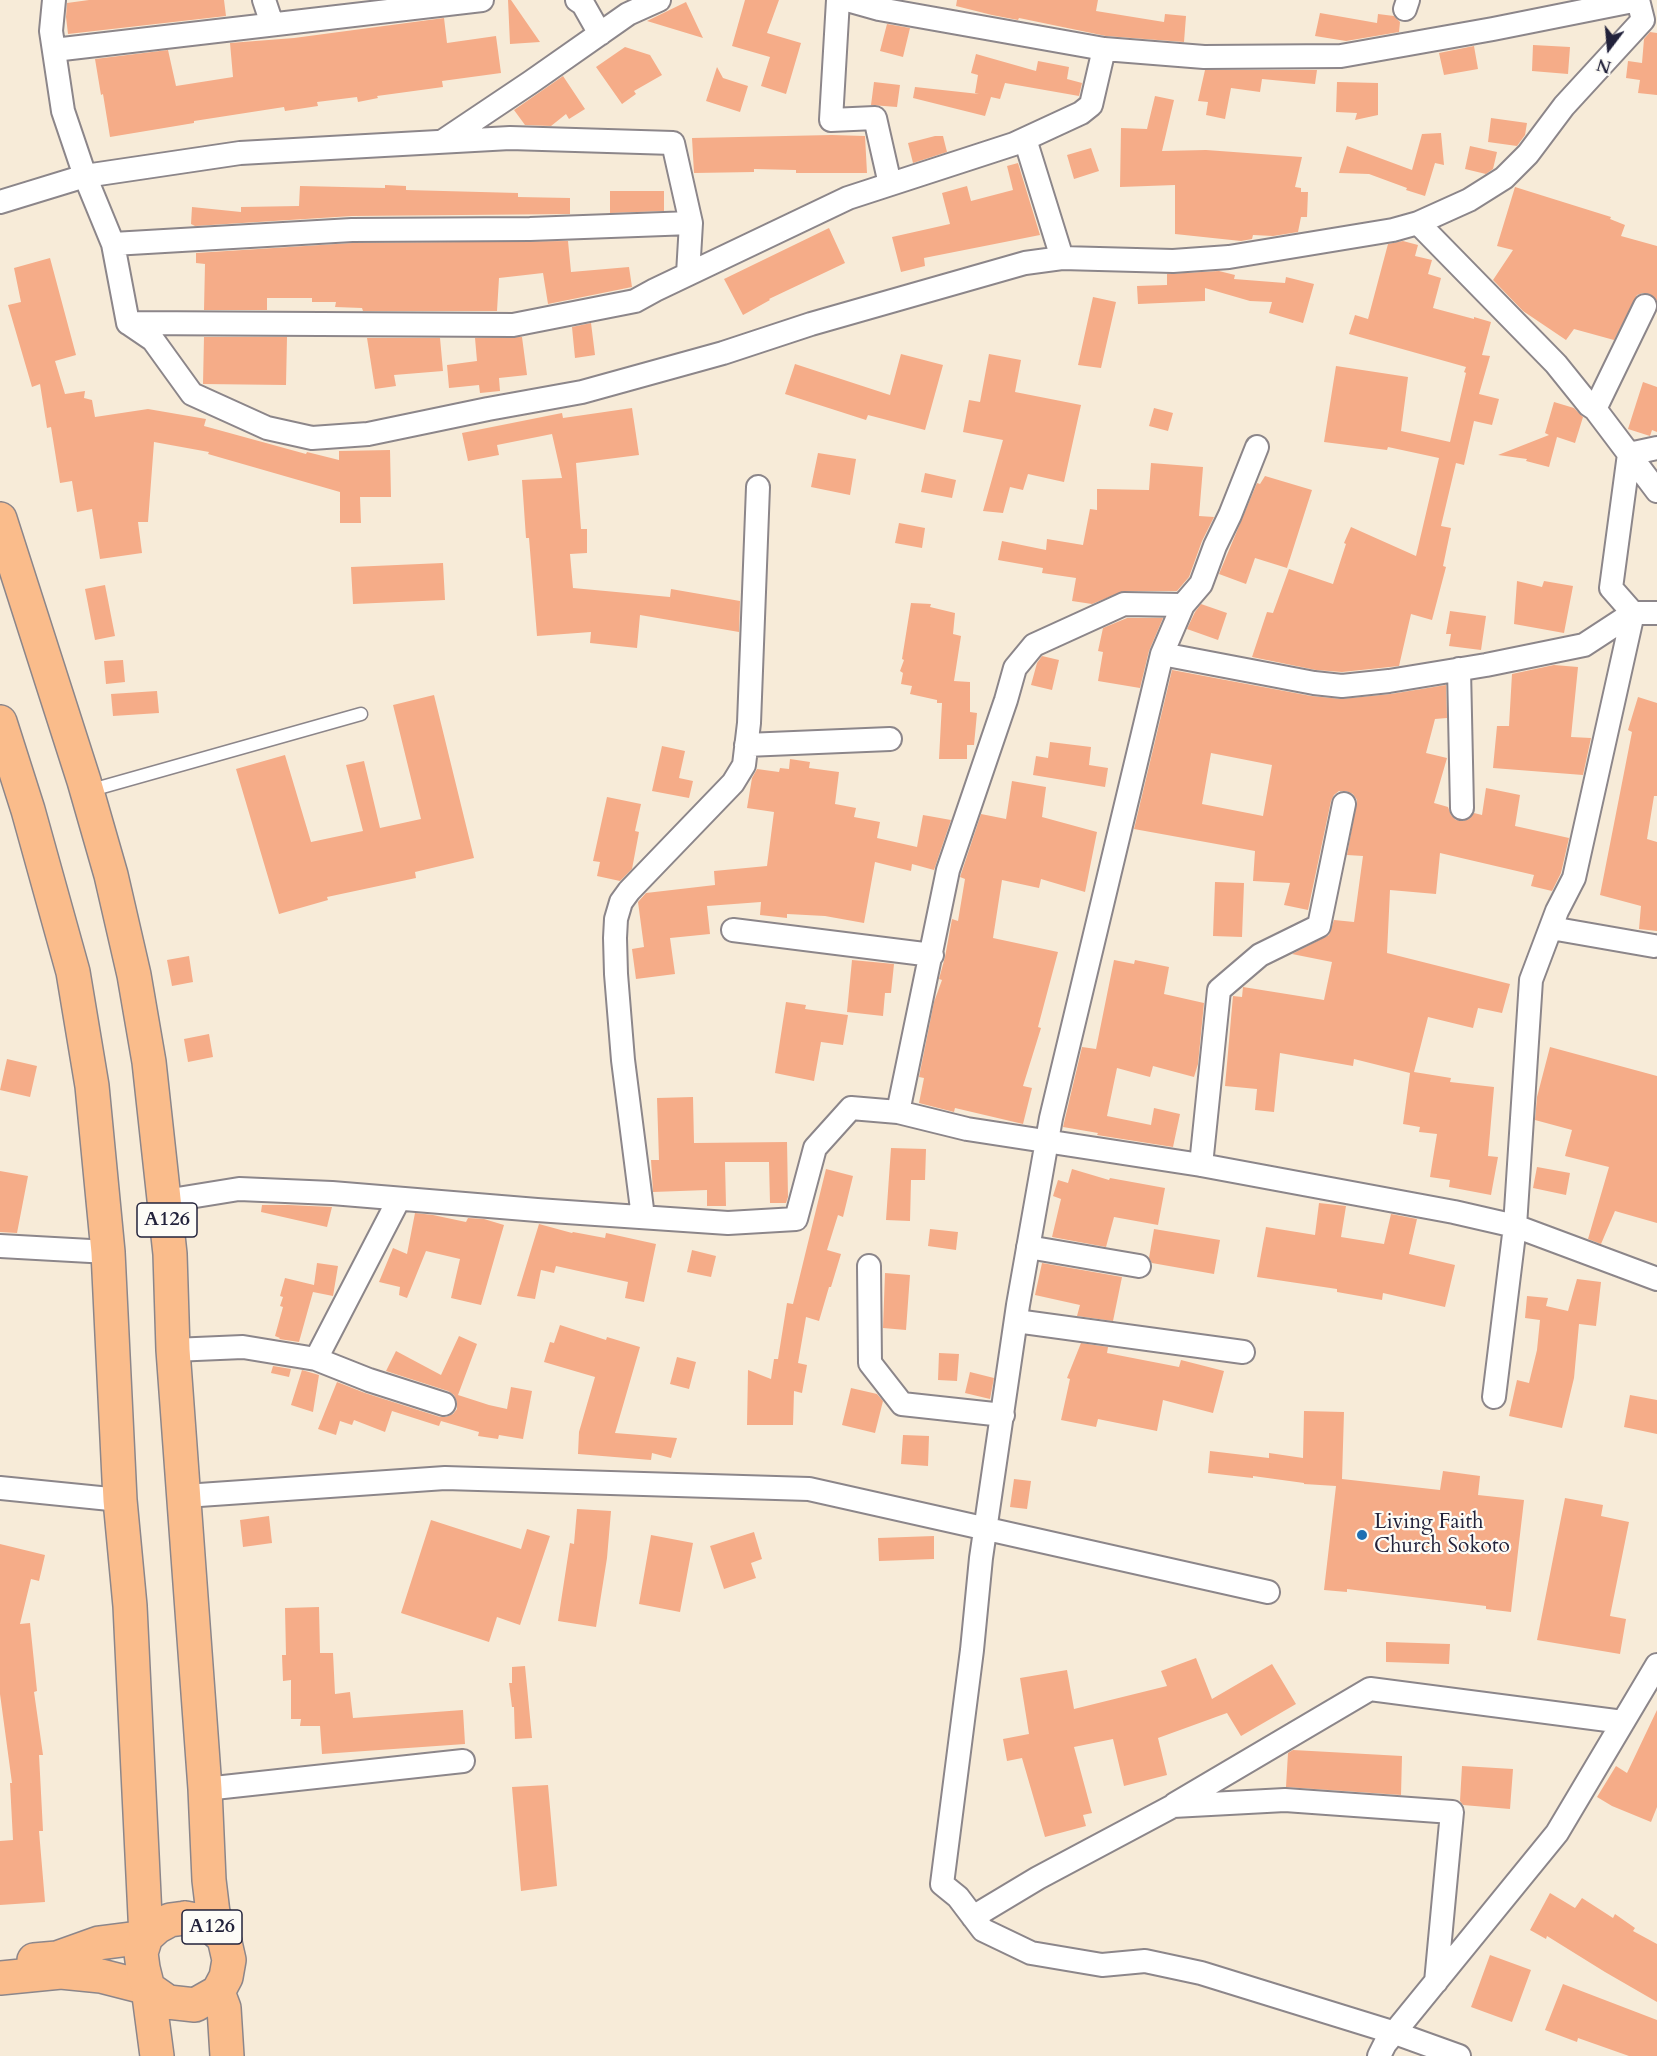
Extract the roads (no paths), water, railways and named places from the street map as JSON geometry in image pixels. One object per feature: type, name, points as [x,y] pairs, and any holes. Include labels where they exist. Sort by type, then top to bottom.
[{"type":"main road","name":"A126","points":[[0,519],[87,792],[111,876],[134,975],[149,1062],[170,1254],[173,1350],[205,1789],[209,1880],[213,1913],[224,1938],[229,1960],[226,1977],[218,1992]]},
{"type":"main road","name":"A126","points":[[0,722],[28,810],[73,972],[92,1086],[108,1252],[120,1500],[130,1606],[146,1937],[141,1953],[157,2056]]},
{"type":"main road","name":"A126","points":[[146,1937],[157,1927],[170,1920],[185,1918],[206,1922],[224,1938]]},
{"type":"main road","points":[[0,1964],[57,1958],[99,1943],[146,1937]]},
{"type":"main road","points":[[0,1978],[61,1972],[100,1976],[148,1988],[168,2002],[195,2005],[218,1992],[224,2008],[227,2056]]},
{"type":"street","points":[[54,0],[51,31],[63,111],[85,176],[113,244],[128,323],[153,340],[192,394],[267,428],[312,438],[368,434],[582,392],[1025,263],[1062,258],[1173,261],[1229,258],[1393,230],[1418,223],[1469,200],[1504,178],[1528,154],[1564,106],[1643,20],[1638,0],[1341,56],[1204,57],[1104,49],[879,9],[847,0]]},
{"type":"street","points":[[264,0],[272,24]]},
{"type":"street","points":[[54,50],[482,0]]},
{"type":"street","points":[[577,0],[583,4],[600,34]]},
{"type":"street","points":[[441,142],[628,14],[659,0]]},
{"type":"street","points":[[838,0],[831,120],[875,118],[890,184]]},
{"type":"street","points":[[128,323],[513,325],[635,301],[848,198],[1014,144],[1081,113],[1091,105],[1104,49]]},
{"type":"street","points":[[0,202],[85,176],[240,153],[510,138],[673,143],[691,224],[688,274]]},
{"type":"street","points":[[1024,139],[1062,258]]},
{"type":"street","points":[[1418,223],[1556,364],[1589,405],[1595,409],[1657,491]]},
{"type":"street","points":[[113,244],[352,230],[531,230],[691,224]]},
{"type":"street","points":[[1595,409],[1645,306]]},
{"type":"street","points":[[1257,447],[1201,584],[1183,605],[1162,654],[1051,1118],[1016,1321],[981,1558],[972,1650],[942,1884],[958,1897],[983,1930],[1031,1953],[1102,1965],[1145,1961],[1201,1973],[1395,2033],[1459,2056]]},
{"type":"street","points":[[1629,453],[1657,448]]},
{"type":"street","points":[[1629,453],[1611,588],[1633,613]]},
{"type":"street","points":[[643,1217],[623,1060],[616,962],[616,919],[621,902],[629,891],[734,783],[744,765],[749,723],[758,487]]},
{"type":"street","points":[[898,1112],[948,870],[1015,668],[1034,645],[1124,604],[1183,605]]},
{"type":"street","points":[[1494,1397],[1515,1226],[1531,980],[1574,878],[1633,613]]},
{"type":"street","points":[[1162,654],[1342,686],[1389,681],[1584,645],[1633,613],[1657,613]]},
{"type":"street","points":[[1459,669],[1462,808]]},
{"type":"street","points":[[746,745],[890,739]]},
{"type":"street","points":[[1201,1165],[1219,990],[1260,955],[1318,926],[1344,804]]},
{"type":"street","points":[[1551,928],[1654,946]]},
{"type":"street","points":[[733,930],[932,955]]},
{"type":"street","points":[[165,1201],[239,1189],[728,1222],[796,1219],[815,1148],[851,1108],[898,1112],[967,1129],[1201,1165],[1454,1212],[1515,1226],[1657,1279]]},
{"type":"street","points":[[316,1359],[399,1199]]},
{"type":"street","points":[[0,1246],[108,1252]]},
{"type":"street","points":[[1028,1247],[1139,1266]]},
{"type":"street","points":[[869,1266],[870,1363],[902,1404],[1003,1415]]},
{"type":"street","points":[[1016,1321],[1243,1352]]},
{"type":"street","points":[[173,1350],[243,1347],[316,1359],[369,1380],[444,1404]]},
{"type":"street","points":[[185,1496],[445,1478],[809,1489],[1268,1592]]},
{"type":"street","points":[[0,1488],[120,1500]]},
{"type":"street","points":[[1379,2056],[1385,2044],[1557,1833],[1657,1665]]},
{"type":"street","points":[[974,1917],[1038,1878],[1173,1806],[1371,1689],[1623,1722]]},
{"type":"street","points":[[205,1789],[463,1761]]},
{"type":"street","points":[[1173,1806],[1285,1800],[1452,1812],[1436,1982]]},
{"type":"lane","points":[[87,792],[361,714]]},
{"type":"place","name":"Living Faith Church Sokoto","points":[[1362,1535]]}]
